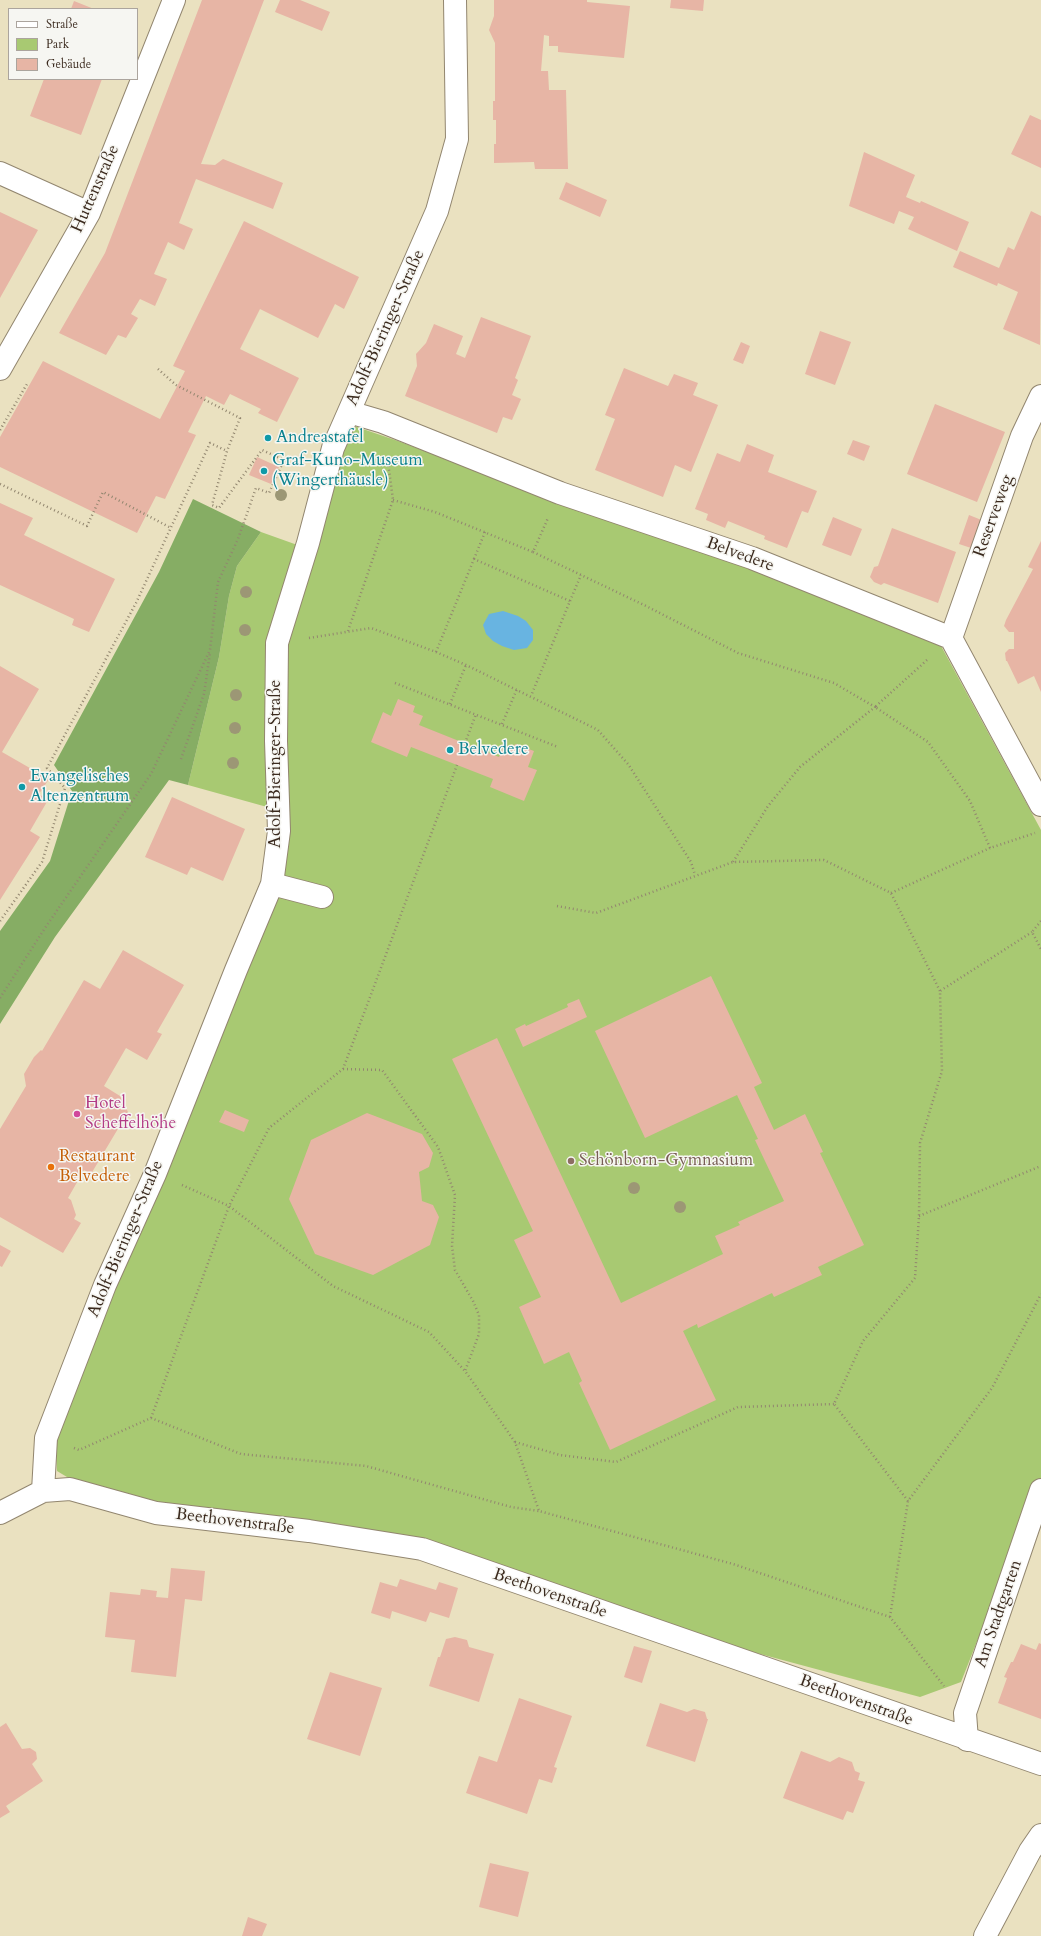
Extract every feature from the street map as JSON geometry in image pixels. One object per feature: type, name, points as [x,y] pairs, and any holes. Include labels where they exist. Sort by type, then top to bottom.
[{"type":"street","name":"Huttenstraße","points":[[0,368],[89,213],[174,0]]},
{"type":"street","name":"Adolf-Bieringer-Straße","points":[[43,1491],[46,1438],[105,1285],[155,1174],[236,970],[272,884],[279,831],[276,741],[276,643],[308,543],[332,458],[333,448],[438,211],[457,139],[455,0]]},
{"type":"street","points":[[0,174],[89,213]]},
{"type":"street","name":"Reserveweg","points":[[951,638],[1022,436],[1041,396]]},
{"type":"street","name":"Belvedere","points":[[349,412],[383,422],[560,493],[752,558],[951,638]]},
{"type":"street","points":[[951,638],[1041,805]]},
{"type":"street","points":[[272,884],[322,897]]},
{"type":"street","name":"Beethovenstraße","points":[[43,1491],[70,1489],[156,1513],[309,1531],[422,1549],[966,1740],[1041,1764]]},
{"type":"street","name":"Am Stadtgarten","points":[[966,1740],[965,1713],[1041,1490]]},
{"type":"street","points":[[0,1513],[43,1491]]},
{"type":"street","points":[[985,1936],[1041,1834]]},
{"type":"path","points":[[158,369],[176,385],[240,418],[228,451],[212,505],[219,508],[262,450],[284,460],[332,458]]},
{"type":"path","points":[[348,631],[393,500],[383,422]]},
{"type":"path","points":[[0,921],[42,862],[65,788],[47,768],[136,603],[210,443],[228,451]]},
{"type":"path","points":[[181,758],[204,694],[218,582],[238,539],[256,488],[269,493],[284,460]]},
{"type":"path","points":[[0,484],[87,526],[103,492],[171,528]]},
{"type":"path","points":[[533,552],[560,493]]},
{"type":"path","points":[[393,500],[436,512],[533,552],[646,606],[738,653],[834,683],[928,742],[970,801],[990,848]]},
{"type":"path","points":[[436,652],[485,532]]},
{"type":"path","points":[[474,559],[570,601]]},
{"type":"path","points":[[531,696],[581,575]]},
{"type":"path","points":[[276,643],[371,628],[436,652],[466,665],[598,730],[628,764],[691,862],[695,875]]},
{"type":"path","points":[[733,862],[768,806],[800,767],[874,708],[951,638]]},
{"type":"path","points":[[0,998],[45,928],[151,774],[210,650]]},
{"type":"path","points":[[450,704],[466,665]]},
{"type":"path","points":[[395,682],[558,747]]},
{"type":"path","points":[[502,724],[517,689]]},
{"type":"path","points":[[465,743],[476,714]]},
{"type":"path","points":[[151,1418],[229,1206],[268,1128],[343,1069],[457,765]]},
{"type":"path","points":[[891,893],[990,848],[1041,831]]},
{"type":"path","points":[[557,906],[596,913],[733,862],[824,860],[891,893],[940,990],[942,1071],[920,1143],[919,1216],[915,1278],[863,1340],[834,1404]]},
{"type":"path","points":[[940,990],[1032,932],[1041,921]]},
{"type":"path","points":[[1032,932],[1041,949]]},
{"type":"path","points":[[343,1069],[382,1070],[438,1147],[456,1195],[452,1246],[455,1270],[473,1301],[478,1315],[478,1334],[465,1371]]},
{"type":"path","points":[[919,1216],[1041,1166]]},
{"type":"path","points":[[155,1174],[229,1206],[333,1286],[429,1332],[465,1371],[516,1442],[539,1511]]},
{"type":"path","points":[[890,1617],[908,1501],[992,1388],[1041,1294]]},
{"type":"path","points":[[516,1442],[560,1455],[616,1462],[738,1407],[834,1404]]},
{"type":"path","points":[[834,1404],[908,1501]]},
{"type":"path","points":[[46,1438],[79,1450],[151,1418],[241,1454],[366,1466],[511,1507],[539,1511],[733,1564],[890,1617],[965,1713]]},
{"type":"green space","points":[[354,426],[538,494],[753,566],[940,644],[1041,830],[1041,1479],[961,1682],[920,1697],[697,1637],[422,1542],[156,1503],[72,1480],[57,1471],[55,1434],[112,1292],[227,1020],[285,874],[285,812],[188,785],[219,657],[229,596],[237,566],[261,532],[303,547],[329,457]]},
{"type":"green space","points":[[193,499],[261,532],[237,566],[229,596],[219,657],[188,785],[169,780],[55,937],[0,1024],[0,931],[50,861],[72,791],[54,765],[159,572]]},
{"type":"water","points":[[503,611],[518,616],[526,621],[533,630],[533,640],[527,648],[514,650],[502,646],[493,641],[486,634],[483,625],[489,614]]},
{"type":"building","points":[[202,0],[264,0],[201,164],[215,165],[223,159],[283,183],[273,209],[196,179],[179,223],[193,229],[184,250],[168,242],[154,274],[167,279],[155,306],[140,299],[131,314],[138,318],[126,338],[118,335],[106,355],[59,333],[105,253]]},
{"type":"building","points":[[280,0],[300,0],[330,12],[322,31],[275,12]]},
{"type":"building","points":[[494,0],[587,0],[587,2],[630,6],[624,58],[558,52],[558,46],[549,46],[549,36],[544,35],[541,71],[548,71],[549,90],[566,90],[568,169],[535,169],[534,162],[494,163],[494,144],[496,144],[496,120],[493,120],[493,101],[495,101],[495,43],[489,30],[494,16]]},
{"type":"building","points":[[671,0],[704,0],[703,11],[670,8]]},
{"type":"building","points":[[74,1],[92,8],[71,8]]},
{"type":"building","points":[[44,80],[102,80],[81,135],[30,116]]},
{"type":"building","points":[[1030,115],[1041,120],[1041,168],[1011,154]]},
{"type":"building","points":[[864,152],[915,175],[906,197],[920,203],[921,201],[969,222],[957,251],[908,229],[914,217],[899,211],[894,224],[849,206]]},
{"type":"building","points":[[566,182],[607,200],[600,217],[559,199]]},
{"type":"building","points":[[1031,211],[1041,216],[1040,345],[1003,329],[1018,292],[998,283],[997,286],[953,267],[960,251],[999,268],[1008,247],[1014,250]]},
{"type":"building","points":[[0,212],[38,230],[0,298]]},
{"type":"building","points":[[244,221],[359,277],[344,309],[335,304],[318,338],[260,309],[240,349],[299,378],[277,422],[258,413],[261,409],[230,394],[224,405],[206,396],[188,432],[196,435],[165,499],[156,496],[137,533],[0,467],[0,437],[43,361],[160,419],[185,371],[173,366]]},
{"type":"building","points":[[481,317],[531,336],[515,378],[518,380],[512,395],[521,399],[512,420],[503,417],[497,433],[405,396],[417,366],[416,354],[426,343],[434,324],[463,336],[456,354],[465,358]]},
{"type":"building","points":[[820,331],[851,342],[835,385],[805,374]]},
{"type":"building","points":[[741,342],[750,346],[743,364],[733,360]]},
{"type":"building","points":[[624,368],[668,386],[674,374],[698,383],[693,395],[718,405],[691,472],[675,465],[663,497],[595,470],[615,419],[605,415]]},
{"type":"building","points":[[935,404],[1005,432],[977,502],[907,474]]},
{"type":"building","points":[[853,440],[870,446],[864,461],[847,454]]},
{"type":"building","points":[[747,444],[774,455],[768,472],[817,491],[808,513],[802,511],[787,548],[764,539],[765,536],[728,521],[725,528],[706,520],[708,514],[695,509],[717,453],[740,462]]},
{"type":"building","name":"Graf-Kuno-Museum (Wingerthäusle)","points":[[257,457],[279,467],[271,484],[249,475]]},
{"type":"building","points":[[0,503],[33,518],[24,535],[115,579],[89,632],[72,625],[74,619],[0,585]]},
{"type":"building","points":[[969,515],[984,521],[974,549],[959,544]]},
{"type":"building","points":[[833,517],[862,529],[851,556],[822,545]]},
{"type":"building","points":[[892,528],[956,552],[938,603],[884,583],[881,585],[874,582],[870,577],[874,567],[878,566]]},
{"type":"building","points":[[1041,541],[1041,692],[1034,676],[1018,684],[1006,661],[1005,653],[1009,649],[1014,649],[1014,632],[1009,632],[1004,626],[1033,569],[1028,567]]},
{"type":"building","name":"Evangelisches Altenzentrum","points":[[0,666],[39,689],[2,752],[49,779],[39,794],[48,800],[30,831],[40,837],[0,900]]},
{"type":"building","name":"Belvedere","points":[[398,699],[415,706],[413,712],[423,716],[419,725],[499,757],[504,745],[513,749],[515,744],[534,751],[528,767],[537,770],[524,801],[490,787],[493,779],[411,747],[407,757],[371,742],[383,712],[391,716]]},
{"type":"building","points":[[172,797],[245,829],[223,881],[191,867],[187,875],[145,857]]},
{"type":"building","points":[[123,950],[184,985],[157,1032],[162,1034],[147,1060],[126,1048],[104,1086],[120,1096],[128,1112],[91,1174],[84,1170],[68,1198],[71,1200],[76,1215],[74,1219],[81,1223],[63,1253],[0,1217],[0,1129],[26,1086],[24,1074],[34,1057],[41,1050],[42,1051],[84,980],[100,989]]},
{"type":"building","points":[[711,976],[762,1083],[754,1087],[774,1130],[805,1114],[823,1152],[820,1153],[864,1245],[818,1267],[822,1275],[774,1297],[772,1293],[698,1328],[697,1324],[683,1331],[716,1400],[610,1450],[579,1383],[582,1381],[569,1352],[544,1364],[519,1307],[541,1297],[514,1240],[533,1231],[452,1059],[497,1038],[621,1303],[723,1254],[715,1236],[740,1225],[738,1222],[784,1201],[755,1140],[758,1139],[737,1095],[645,1138],[595,1031]]},
{"type":"building","points":[[579,999],[587,1017],[523,1047],[515,1029],[525,1024],[526,1026],[568,1007],[567,1004]]},
{"type":"building","points":[[225,1110],[249,1120],[244,1132],[219,1122]]},
{"type":"building","points":[[367,1113],[422,1134],[433,1153],[429,1167],[419,1172],[422,1201],[433,1205],[439,1217],[430,1245],[373,1275],[315,1254],[289,1199],[311,1140]]},
{"type":"building","points":[[0,1245],[11,1251],[2,1267],[0,1266]]},
{"type":"building","points":[[171,1568],[205,1571],[202,1601],[185,1599],[176,1677],[131,1672],[135,1640],[105,1637],[110,1592],[140,1595],[141,1589],[157,1591],[156,1597],[168,1598]]},
{"type":"building","points":[[400,1579],[436,1590],[439,1582],[458,1588],[449,1618],[430,1612],[426,1622],[392,1611],[390,1619],[371,1613],[380,1582],[397,1587]]},
{"type":"building","points":[[455,1637],[467,1640],[469,1647],[494,1654],[479,1702],[429,1686],[438,1657],[440,1657],[446,1639]]},
{"type":"building","points":[[1039,1643],[1041,1644],[1041,1719],[998,1703],[1007,1678],[1004,1677],[1021,1644],[1036,1650]]},
{"type":"building","points":[[634,1646],[652,1651],[642,1683],[624,1677]]},
{"type":"building","points":[[330,1672],[382,1688],[360,1756],[307,1739]]},
{"type":"building","points":[[519,1698],[572,1716],[554,1767],[557,1768],[552,1783],[539,1779],[527,1814],[466,1793],[479,1756],[497,1762]]},
{"type":"building","points":[[660,1703],[687,1712],[694,1709],[705,1712],[708,1719],[695,1762],[646,1746]]},
{"type":"building","points":[[6,1723],[22,1749],[30,1748],[36,1752],[37,1759],[32,1764],[43,1781],[6,1806],[10,1812],[0,1818],[0,1727]]},
{"type":"building","points":[[801,1751],[830,1762],[839,1757],[852,1762],[855,1771],[860,1773],[858,1780],[865,1782],[853,1813],[847,1811],[843,1820],[783,1798]]},
{"type":"building","points":[[490,1863],[529,1872],[518,1917],[479,1907]]},
{"type":"building","points":[[248,1917],[267,1924],[262,1936],[242,1936]]},
{"type":"place","name":"Andreastafel","points":[[268,438]]},
{"type":"place","name":"Graf-Kuno-Museum (Wingerthäusle)","points":[[264,471]]},
{"type":"place","name":"Belvedere","points":[[450,750]]},
{"type":"place","name":"Evangelisches Altenzentrum","points":[[22,787]]},
{"type":"place","name":"Hotel Scheffelhöhe","points":[[77,1114]]},
{"type":"place","name":"Schönborn-Gymnasium","points":[[571,1161]]},
{"type":"place","name":"Restaurant Belvedere","points":[[51,1167]]}]
